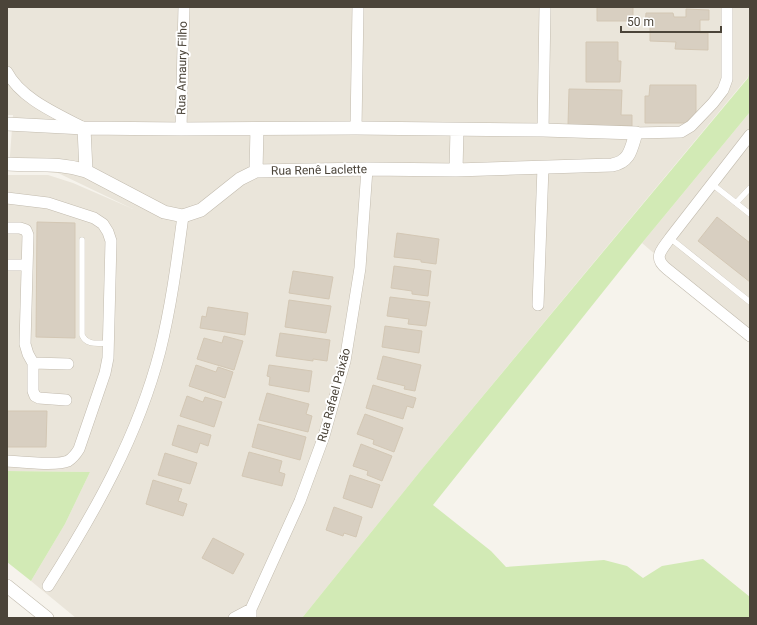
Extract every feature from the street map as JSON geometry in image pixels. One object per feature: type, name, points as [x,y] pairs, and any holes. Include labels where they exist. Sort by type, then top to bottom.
[{"type":"street","name":"Rua Amaury Filho","points":[[181,129],[184,7]]},
{"type":"street","points":[[356,128],[358,7]]},
{"type":"street","points":[[543,130],[544,7]]},
{"type":"street","points":[[7,124],[84,128],[356,128],[543,130],[636,133],[681,132],[691,126],[723,90],[727,79],[727,7]]},
{"type":"street","points":[[7,72],[16,86],[28,96],[53,112],[84,128]]},
{"type":"street","points":[[84,128],[86,171]]},
{"type":"street","points":[[256,171],[257,129]]},
{"type":"street","points":[[456,170],[457,130]]},
{"type":"street","name":"Rua Renê Laclette","points":[[183,216],[201,210],[240,180],[256,171],[367,169],[456,170],[612,165],[620,164],[627,158],[636,133]]},
{"type":"street","points":[[750,135],[670,238],[660,253],[659,259],[662,265],[750,336]]},
{"type":"street","points":[[7,164],[59,165],[86,171],[164,212],[183,216],[170,308],[160,352],[146,396],[129,440],[105,489],[77,541],[48,586]]},
{"type":"street","points":[[538,305],[543,167]]},
{"type":"street","name":"Rua Rafael Paixão","points":[[234,618],[251,614],[300,501],[324,436],[345,361],[360,268],[367,169]]},
{"type":"street","points":[[7,198],[48,203],[94,218],[103,224],[111,241],[108,358],[105,373],[79,449],[68,461],[59,463],[7,461]]},
{"type":"street","points":[[7,228],[20,228],[26,230],[28,235],[25,344],[33,363],[33,391],[35,396],[39,398],[66,400]]},
{"type":"street","points":[[7,265],[27,265]]},
{"type":"street","points":[[33,363],[68,364]]},
{"type":"street","points":[[12,590],[47,618]]},
{"type":"lane","points":[[712,184],[750,214]]},
{"type":"lane","points":[[736,203],[750,188]]},
{"type":"lane","points":[[670,238],[750,302]]},
{"type":"lane","points":[[82,240],[82,335],[84,340],[90,343],[108,343]]},
{"type":"shaded area","points":[[7,7],[750,7],[750,71],[748,77],[422,469],[302,618],[76,618],[31,581],[65,524],[90,472],[7,471],[7,175],[48,175],[73,183],[133,209],[58,173],[9,169],[13,115],[7,115]]},
{"type":"shaded area","points":[[750,112],[750,336],[642,243]]},
{"type":"green space","points":[[750,71],[750,112],[642,243],[433,505],[491,551],[506,567],[604,560],[627,566],[643,578],[662,566],[703,559],[750,597],[750,618],[302,618],[422,469],[748,78]]},
{"type":"green space","points":[[7,471],[90,472],[65,524],[31,581],[7,562]]},
{"type":"building","points":[[597,7],[633,7],[633,21],[597,21]]},
{"type":"building","points":[[686,9],[709,10],[709,20],[700,20],[700,33],[708,33],[708,50],[675,49],[676,42],[650,41],[650,26],[645,26],[646,13],[673,13],[674,17],[686,17]]},
{"type":"building","points":[[586,42],[618,42],[618,61],[621,61],[620,82],[586,82]]},
{"type":"building","points":[[650,85],[696,85],[696,113],[685,123],[645,123],[645,96],[649,96]]},
{"type":"building","points":[[569,89],[622,90],[621,115],[632,115],[632,126],[568,125]]},
{"type":"building","points":[[717,217],[750,243],[750,282],[698,241]]},
{"type":"building","points":[[37,222],[75,223],[75,338],[36,337]]},
{"type":"building","points":[[397,233],[439,239],[436,264],[421,262],[421,260],[394,257]]},
{"type":"building","points":[[394,266],[431,271],[428,296],[412,294],[412,291],[391,288]]},
{"type":"building","points":[[293,271],[333,277],[329,299],[289,293]]},
{"type":"building","points":[[390,297],[430,302],[426,326],[408,324],[409,319],[387,316]]},
{"type":"building","points":[[289,300],[331,306],[326,333],[285,327]]},
{"type":"building","points":[[208,307],[248,313],[245,335],[200,328],[202,316],[206,317]]},
{"type":"building","points":[[385,326],[422,331],[419,353],[382,347]]},
{"type":"building","points":[[280,333],[330,340],[327,361],[313,359],[313,361],[276,356]]},
{"type":"building","points":[[224,336],[243,341],[234,370],[197,359],[204,338],[222,343]]},
{"type":"building","points":[[383,356],[421,365],[415,391],[404,389],[405,386],[377,379]]},
{"type":"building","points":[[196,365],[216,372],[218,367],[233,372],[225,398],[189,386]]},
{"type":"building","points":[[269,365],[312,371],[309,392],[269,385],[270,377],[267,376]]},
{"type":"building","points":[[373,385],[416,398],[413,408],[407,406],[403,419],[366,408]]},
{"type":"building","points":[[267,393],[309,404],[306,414],[312,416],[308,432],[259,420]]},
{"type":"building","points":[[187,396],[203,402],[205,397],[222,402],[214,427],[180,416]]},
{"type":"building","points":[[7,411],[47,411],[46,447],[7,447]]},
{"type":"building","points":[[365,414],[403,428],[394,452],[373,444],[374,440],[357,434]]},
{"type":"building","points":[[258,424],[306,437],[300,460],[252,447]]},
{"type":"building","points":[[178,425],[211,435],[208,446],[200,443],[197,453],[172,445]]},
{"type":"building","points":[[361,444],[392,456],[382,481],[367,475],[368,471],[353,466]]},
{"type":"building","points":[[249,452],[282,461],[279,472],[285,474],[282,486],[242,476]]},
{"type":"building","points":[[165,453],[197,463],[190,484],[158,475]]},
{"type":"building","points":[[350,475],[380,485],[372,508],[343,498]]},
{"type":"building","points":[[153,480],[182,489],[178,501],[187,504],[183,516],[146,504]]},
{"type":"building","points":[[334,507],[362,517],[356,537],[344,533],[343,536],[326,530]]},
{"type":"building","points":[[213,538],[244,554],[233,574],[202,558]]}]
